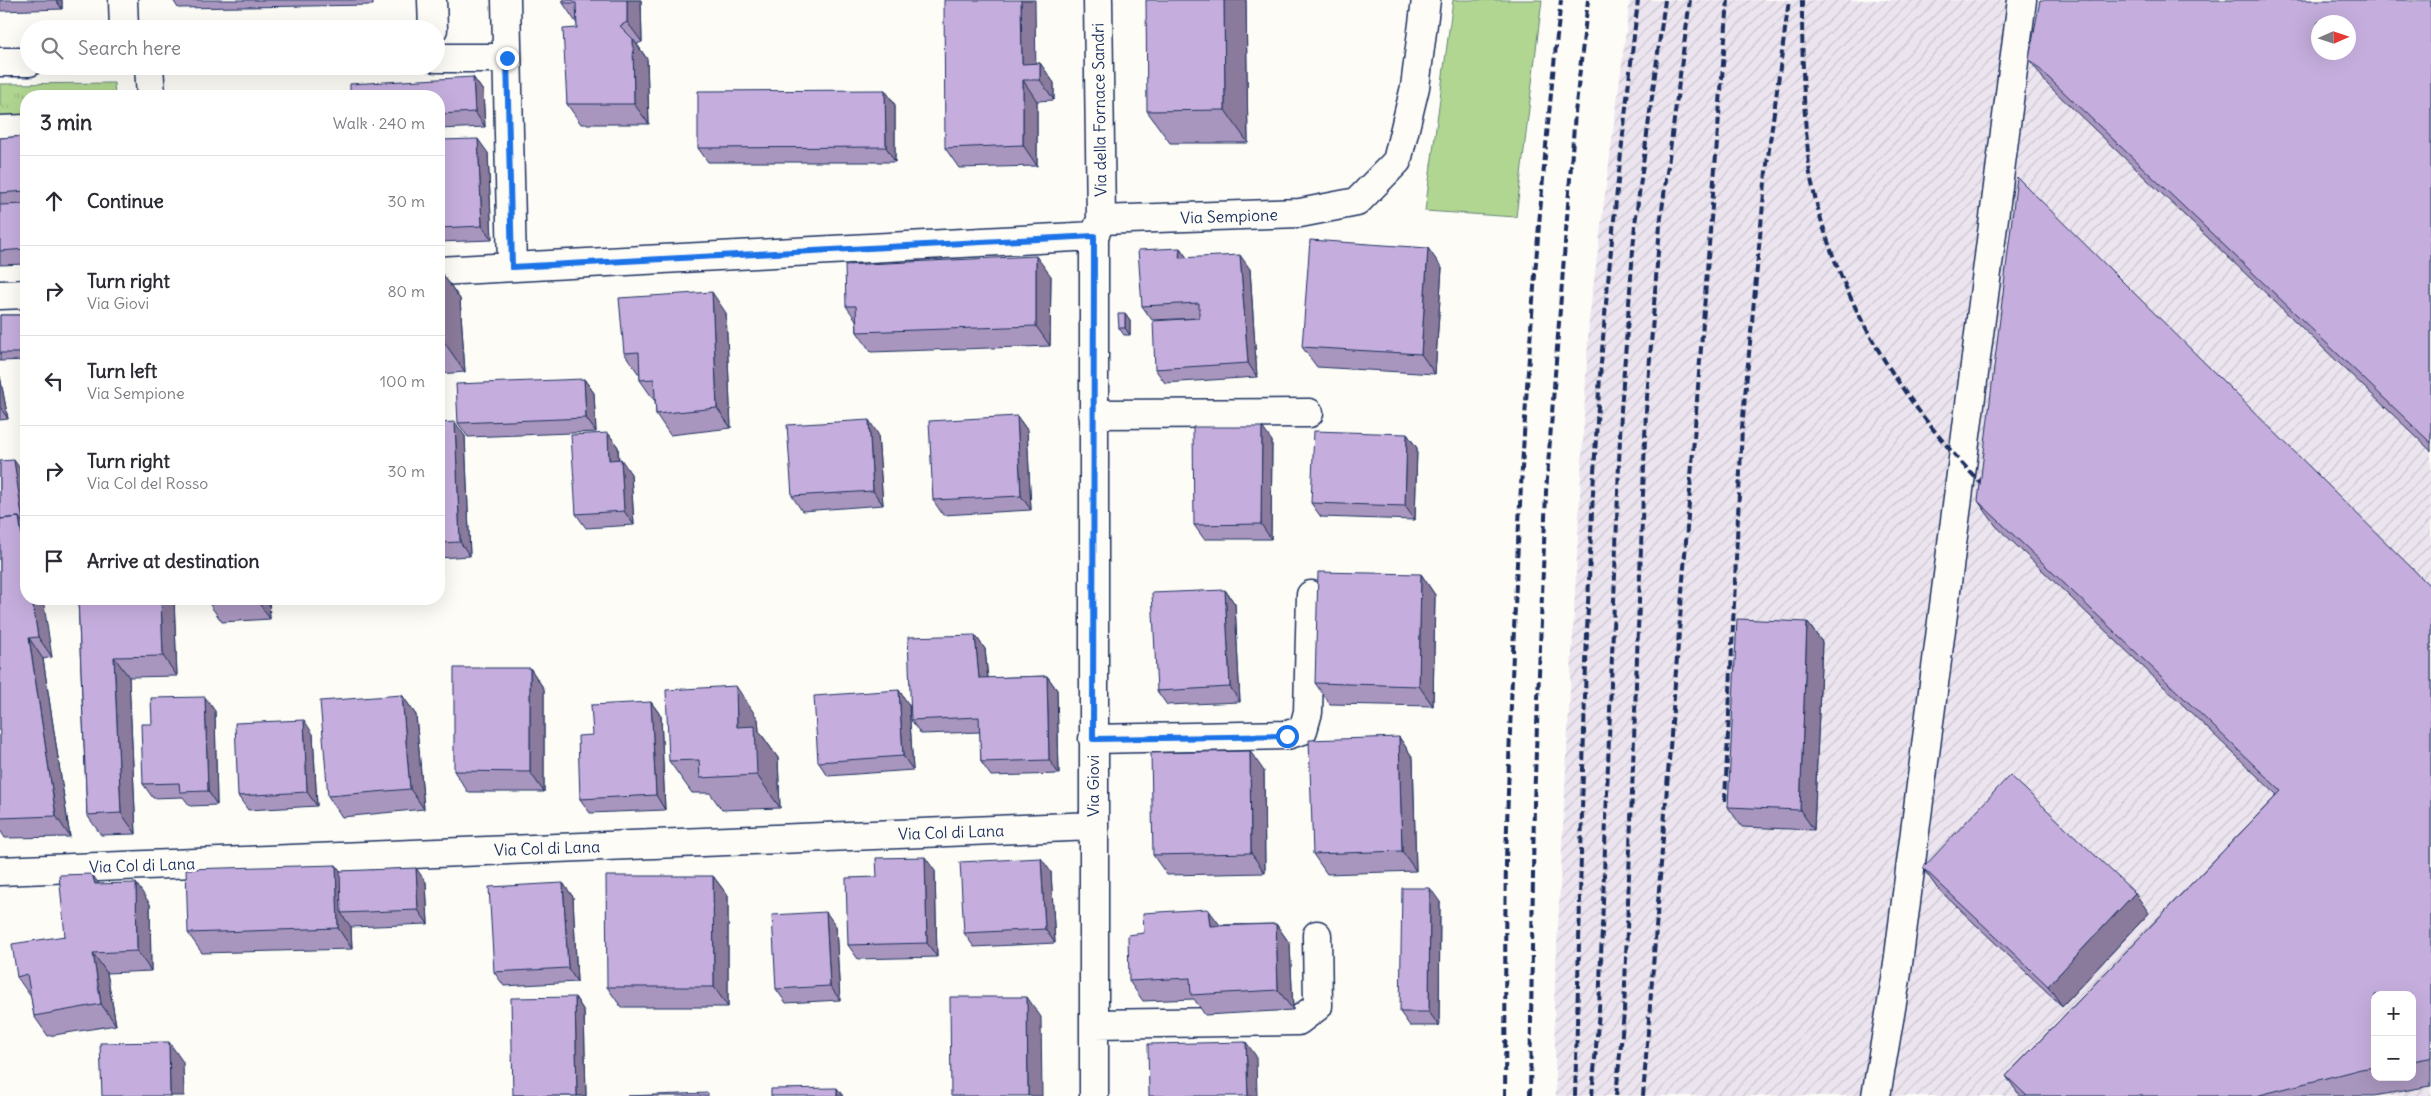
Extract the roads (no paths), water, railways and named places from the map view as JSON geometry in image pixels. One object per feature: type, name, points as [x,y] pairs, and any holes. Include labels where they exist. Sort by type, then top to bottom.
[{"type":"street","points":[[123,0],[124,20]]},
{"type":"street","points":[[432,0],[433,20]]},
{"type":"street","points":[[506,0],[512,267]]},
{"type":"street","name":"Via della Fornace Sandri","points":[[1097,228],[1098,0]]},
{"type":"street","name":"Via Sempione","points":[[445,271],[1300,213],[1357,202],[1397,161],[1415,87],[1426,0]]},
{"type":"street","points":[[1876,1096],[1896,979],[2022,0]]},
{"type":"street","points":[[445,58],[507,58]]},
{"type":"street","points":[[0,62],[20,62]]},
{"type":"street","points":[[150,75],[151,90]]},
{"type":"street","points":[[0,130],[20,129]]},
{"type":"street","name":"Via Giovi","points":[[1094,1096],[1093,414],[1097,228]]},
{"type":"street","points":[[0,295],[20,294]]},
{"type":"street","points":[[1093,414],[1309,413]]},
{"type":"street","points":[[1093,739],[1287,736],[1303,730],[1308,712],[1311,595]]},
{"type":"street","name":"Via Col di Lana","points":[[0,871],[1093,826]]},
{"type":"street","points":[[1094,1024],[1298,1021],[1318,1006],[1316,935]]},
{"type":"railway","points":[[1505,1096],[1506,860],[1519,516],[1532,309],[1561,0]]},
{"type":"railway","points":[[1530,1096],[1534,803],[1546,492],[1575,113],[1588,0]]},
{"type":"railway","points":[[1575,1096],[1586,665],[1593,492],[1606,304],[1638,0]]},
{"type":"railway","points":[[1592,1096],[1599,1011],[1621,410],[1635,224],[1665,0]]},
{"type":"railway","points":[[1616,1096],[1624,1012],[1646,411],[1660,225],[1690,0]]},
{"type":"railway","points":[[1643,1096],[1728,0]]},
{"type":"railway","points":[[1725,801],[1742,428],[1766,172],[1789,0]]},
{"type":"railway","points":[[1802,0],[1804,99],[1810,174],[1821,219],[1836,262],[1854,305],[1876,346],[1901,386],[1958,459],[1990,492]]}]
